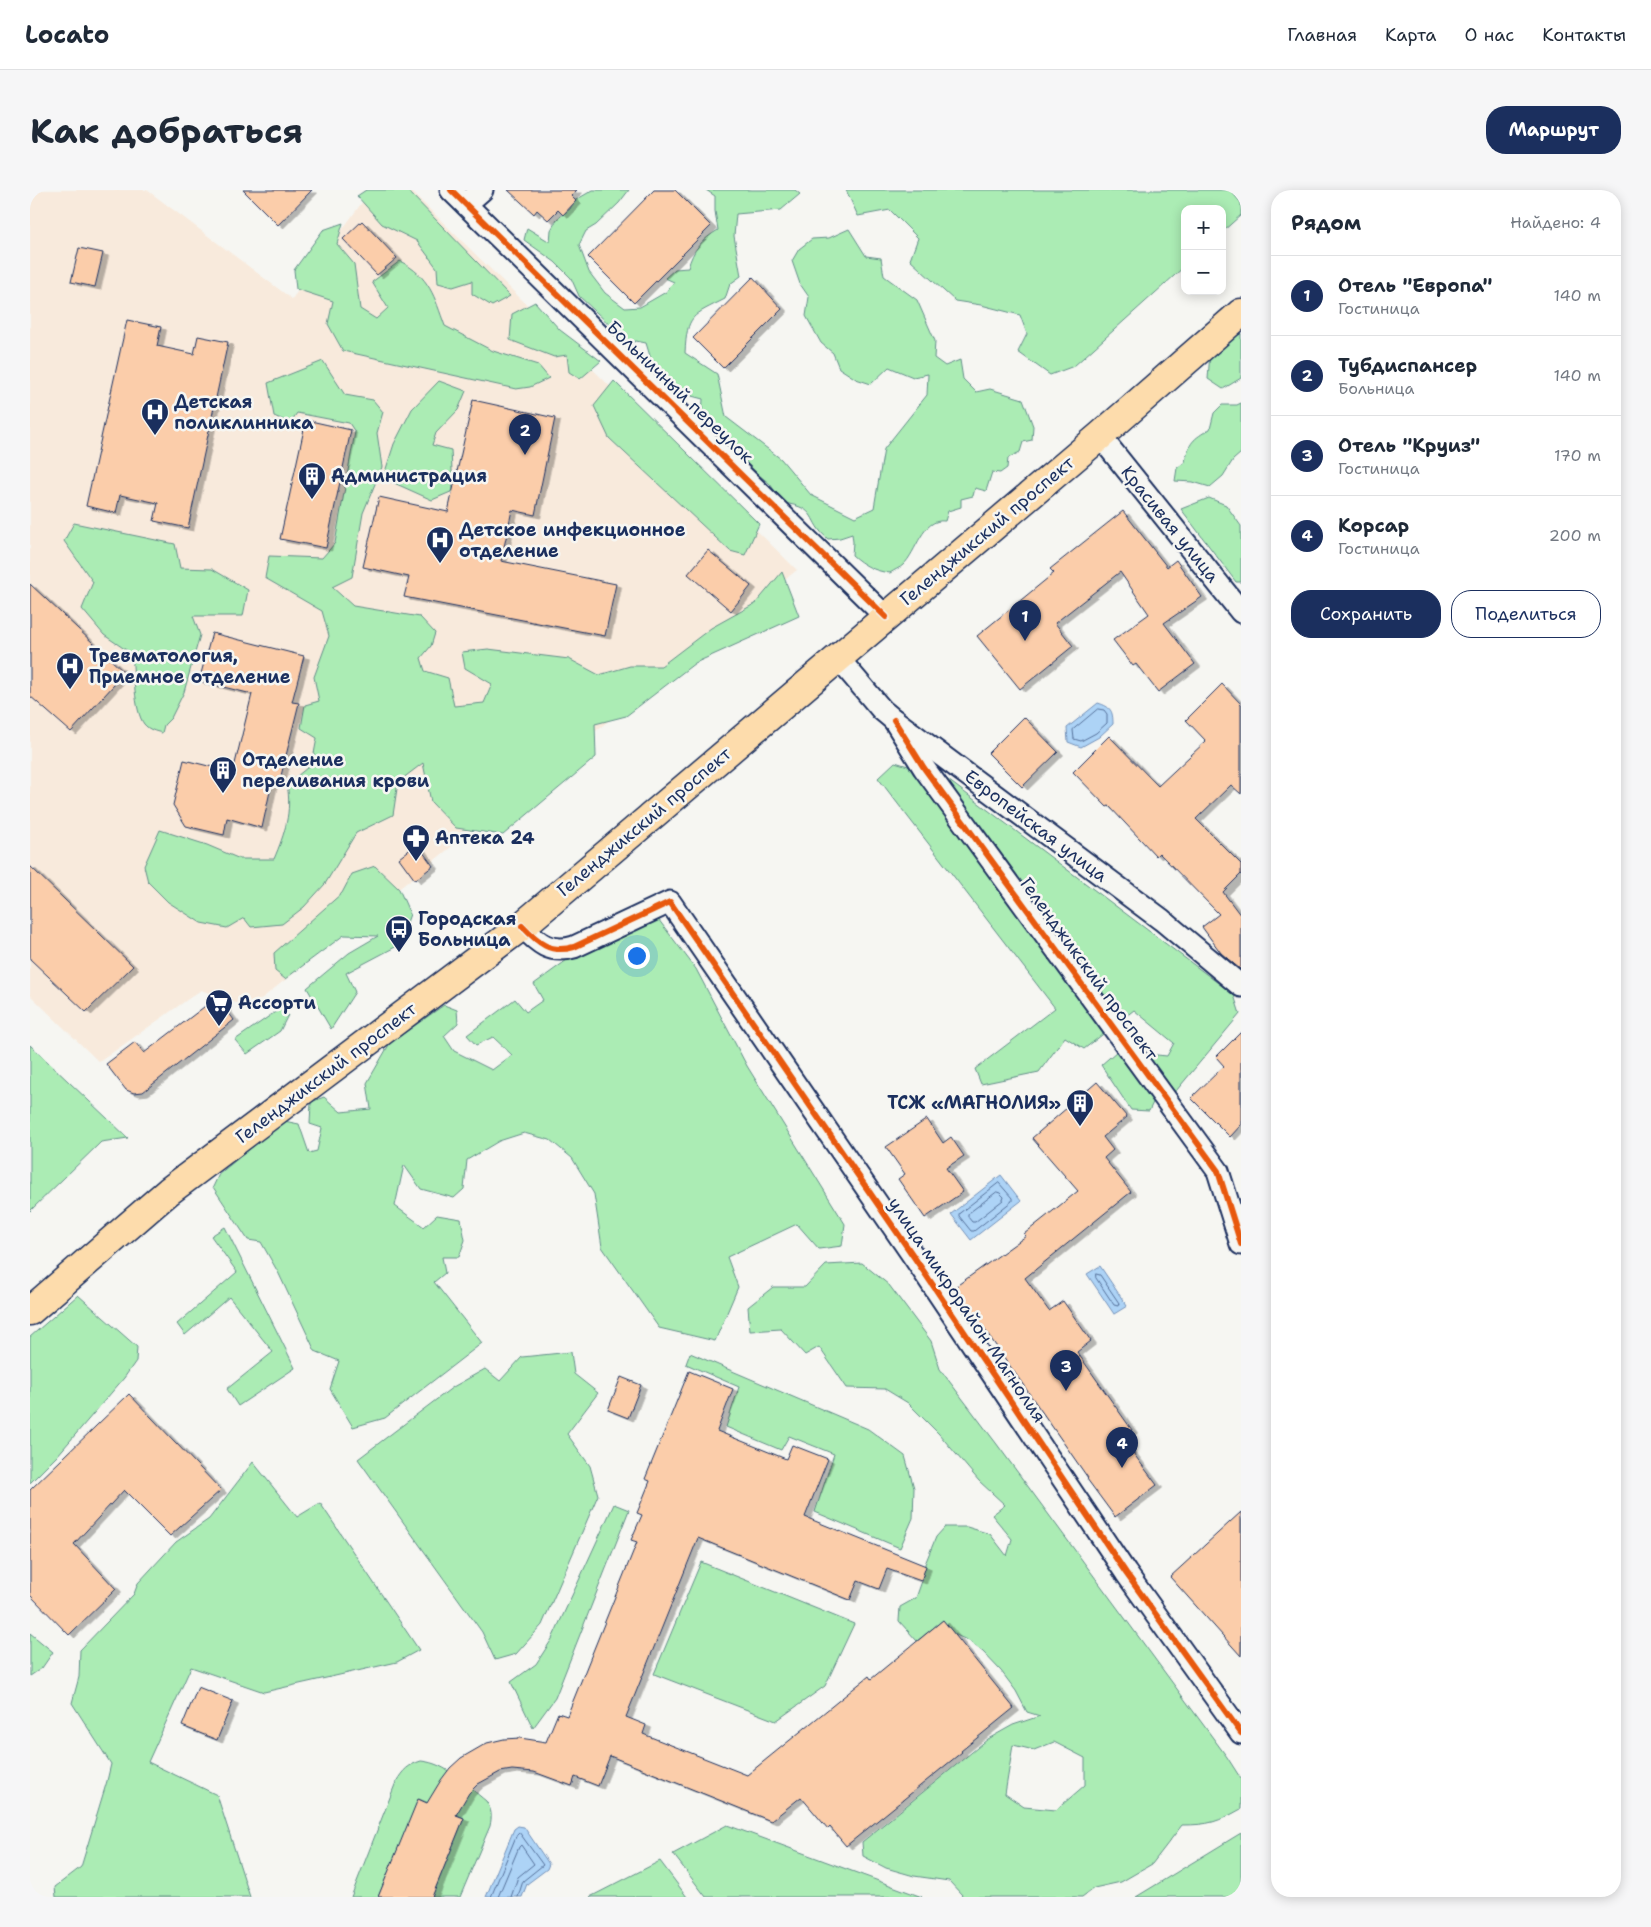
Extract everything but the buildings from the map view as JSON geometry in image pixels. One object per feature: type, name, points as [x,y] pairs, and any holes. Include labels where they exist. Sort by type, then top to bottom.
[{"type":"main road","name":"Геленджикский проспект","points":[[30,1311],[169,1191],[522,926],[1100,436],[1241,313]]},
{"type":"street","points":[[459,197],[482,190]]},
{"type":"street","name":"Больничный переулок","points":[[459,197],[886,617]]},
{"type":"street","name":"Красивая улица","points":[[1100,436],[1241,612]]},
{"type":"street","name":"Европейская улица","points":[[838,658],[882,710],[894,720],[1162,920],[1241,986]]},
{"type":"street","name":"Геленджикский проспект","points":[[894,720],[924,768],[1218,1171],[1241,1244]]},
{"type":"street","name":"улица микрорайон Магнолия","points":[[522,926],[533,937],[550,949],[561,951],[574,947],[670,902],[914,1257],[1126,1572],[1241,1733]]},
{"type":"shaded area","points":[[30,190],[147,190],[292,299],[371,190],[410,190],[797,570],[250,1008],[201,990],[99,1062],[30,995]]},
{"type":"green space","points":[[366,190],[407,190],[510,296],[492,306],[472,294],[472,281],[453,287],[438,283],[437,268],[417,241],[382,224],[357,196]]},
{"type":"green space","points":[[593,190],[629,190],[619,203],[596,225],[586,231],[579,245],[589,272],[605,293],[625,308],[640,307],[666,292],[674,282],[665,278],[675,269],[688,268],[699,246],[707,237],[718,230],[715,196],[706,190],[795,190],[800,194],[781,210],[736,214],[734,236],[741,276],[730,284],[725,299],[698,313],[693,318],[687,330],[685,353],[717,374],[726,417],[781,459],[811,495],[855,517],[874,508],[884,449],[927,395],[928,374],[913,377],[889,367],[871,384],[856,379],[839,368],[833,353],[821,343],[806,316],[809,297],[800,284],[792,261],[799,249],[812,239],[829,238],[849,229],[866,256],[881,258],[884,276],[917,300],[935,341],[934,358],[945,366],[960,360],[963,379],[976,392],[990,389],[1023,399],[1033,426],[1032,440],[1023,442],[1020,452],[1008,458],[1007,468],[1000,473],[992,472],[986,491],[975,488],[973,496],[961,499],[961,507],[948,511],[945,521],[937,521],[925,530],[902,566],[890,573],[865,565],[852,555],[852,534],[828,539],[803,508],[783,503],[770,484],[736,456],[724,436],[714,431],[702,417],[703,399],[680,393],[667,383],[654,369],[646,343],[636,341],[626,345],[613,328],[579,296],[571,278],[555,262],[524,240],[527,228],[550,242],[551,230],[557,219],[570,209],[574,201]]},
{"type":"green space","points":[[846,190],[1230,190],[1241,203],[1241,215],[1226,228],[1226,205],[1181,205],[1181,270],[1074,366],[1050,375],[1018,352],[1027,334],[1020,315],[981,305],[955,301],[910,260],[918,238],[890,210],[858,216]]},
{"type":"green space","points":[[343,223],[337,244],[354,264],[360,309],[376,319],[388,308],[372,282],[400,261],[418,274],[430,288],[445,326],[493,351],[538,365],[549,378],[530,387],[516,389],[343,351],[328,324],[333,301],[296,289],[294,270],[323,230]]},
{"type":"green space","points":[[535,302],[560,330],[601,361],[580,379],[569,372],[567,355],[554,357],[510,340],[512,314]]},
{"type":"green space","points":[[1241,334],[1241,378],[1223,389],[1208,379],[1210,353],[1234,336]]},
{"type":"green space","points":[[323,361],[345,395],[373,400],[383,412],[377,433],[382,467],[363,513],[352,577],[332,587],[353,606],[420,617],[435,633],[431,646],[421,658],[425,671],[448,678],[454,706],[484,703],[492,684],[465,668],[462,652],[488,649],[569,659],[599,675],[630,666],[661,666],[711,628],[756,603],[782,572],[799,616],[695,663],[626,716],[595,724],[596,757],[503,835],[456,828],[431,802],[423,763],[398,782],[393,815],[356,833],[325,884],[304,907],[282,924],[251,927],[244,918],[227,928],[201,923],[168,902],[148,882],[144,866],[160,830],[207,845],[240,859],[274,859],[288,813],[287,784],[312,764],[317,738],[301,728],[305,705],[319,701],[314,677],[329,636],[322,611],[265,578],[269,556],[322,558],[335,543],[355,432],[349,423],[297,413],[290,423],[274,416],[268,383]]},
{"type":"green space","points":[[439,381],[466,391],[458,410],[436,433],[432,445],[451,450],[453,491],[432,500],[383,478],[394,444],[412,409]]},
{"type":"green space","points":[[614,381],[759,524],[745,555],[730,551],[609,438],[594,406]]},
{"type":"green space","points":[[1241,403],[1241,453],[1233,460],[1223,476],[1210,487],[1193,482],[1175,481],[1177,468],[1185,462],[1190,445],[1210,429],[1214,413],[1222,405],[1237,405]]},
{"type":"green space","points":[[1209,498],[1226,505],[1241,526],[1241,582],[1236,582],[1181,509]]},
{"type":"green space","points":[[74,523],[175,544],[180,568],[212,569],[248,590],[243,616],[193,616],[200,635],[184,692],[171,718],[164,725],[162,733],[148,728],[141,718],[136,701],[132,654],[104,635],[82,609],[93,582],[64,541]]},
{"type":"green space","points":[[895,762],[944,777],[1234,995],[1240,1014],[1176,1091],[1158,1092],[1149,1111],[1131,1110],[1101,1065],[1117,1051],[1167,1056],[1174,1043],[1134,1010],[1084,1049],[1065,1037],[1039,1072],[981,1084],[975,1069],[1055,1008],[878,778]]},
{"type":"green space","points":[[375,866],[399,889],[410,914],[399,945],[346,973],[355,992],[331,1029],[307,988],[349,953],[378,936],[344,935],[285,979],[275,971],[274,953],[342,893],[352,874]]},
{"type":"green space","points":[[655,915],[696,969],[747,1066],[845,1224],[842,1246],[819,1249],[797,1224],[727,1257],[738,1287],[715,1341],[659,1328],[602,1247],[594,1194],[572,1158],[550,1140],[524,1133],[499,1141],[467,1160],[464,1189],[454,1198],[421,1189],[404,1165],[395,1206],[424,1227],[437,1215],[461,1219],[465,1240],[459,1257],[442,1257],[445,1273],[434,1282],[482,1343],[385,1418],[353,1427],[330,1389],[339,1361],[315,1351],[279,1274],[261,1242],[248,1240],[213,1187],[219,1174],[284,1121],[299,1124],[309,1153],[317,1151],[322,1128],[310,1124],[311,1102],[324,1097],[341,1112],[371,1109],[367,1083],[390,1043],[444,1005],[457,1010],[458,1023],[444,1036],[454,1051],[492,1070],[512,1055],[493,1037],[476,1045],[467,1035],[515,999],[526,1012],[543,1000],[534,984],[567,960]]},
{"type":"green space","points":[[281,1008],[288,1015],[280,1031],[247,1054],[235,1040]]},
{"type":"green space","points":[[30,1045],[128,1138],[101,1142],[30,1211]]},
{"type":"green space","points":[[225,1227],[295,1368],[238,1406],[227,1389],[273,1352],[229,1297],[185,1335],[177,1324],[237,1272],[211,1236]]},
{"type":"green space","points":[[862,1263],[889,1285],[931,1341],[940,1369],[1227,1757],[1241,1779],[1241,1809],[1213,1822],[1182,1825],[1152,1864],[1121,1882],[1094,1888],[1082,1897],[962,1897],[949,1881],[914,1876],[886,1868],[863,1856],[862,1842],[988,1739],[1013,1725],[1040,1716],[1027,1712],[1016,1691],[1001,1671],[983,1652],[969,1641],[954,1634],[943,1620],[917,1641],[899,1621],[900,1607],[916,1598],[925,1564],[936,1537],[945,1527],[967,1527],[990,1534],[1007,1556],[1012,1539],[992,1515],[1005,1505],[979,1481],[939,1434],[908,1403],[885,1389],[847,1388],[819,1347],[805,1355],[781,1329],[750,1331],[748,1307],[773,1287],[805,1287],[826,1265]],"holes":[[[1054,1742],[1085,1758],[1085,1785],[1056,1810],[1024,1807],[1005,1794],[1013,1745],[1034,1750]]]},
{"type":"green space","points":[[78,1295],[137,1347],[136,1361],[124,1378],[57,1456],[30,1483],[30,1337]]},
{"type":"green space","points":[[571,1352],[574,1374],[598,1393],[567,1434],[590,1466],[598,1495],[542,1625],[516,1654],[495,1660],[482,1632],[358,1459],[453,1387],[485,1369],[500,1381],[522,1357]]},
{"type":"green space","points":[[690,1353],[868,1429],[905,1456],[914,1488],[913,1518],[900,1548],[815,1512],[834,1454],[789,1436],[781,1450],[726,1427],[739,1387],[686,1364]]},
{"type":"green space","points":[[253,1462],[297,1517],[320,1503],[419,1650],[397,1662],[264,1692],[191,1667],[148,1762],[217,1795],[250,1897],[56,1897],[55,1887],[81,1867],[111,1764],[72,1703],[79,1677],[80,1650],[134,1594],[138,1583],[176,1542],[209,1519]]},
{"type":"green space","points":[[614,1504],[629,1510],[555,1698],[533,1728],[511,1682],[536,1664],[552,1639]]},
{"type":"green space","points":[[701,1562],[854,1624],[825,1686],[776,1721],[654,1674]]},
{"type":"green space","points":[[30,1633],[53,1652],[42,1668],[30,1676]]},
{"type":"green space","points":[[421,1761],[439,1766],[456,1776],[486,1801],[490,1810],[490,1826],[460,1897],[432,1897],[464,1818],[419,1799],[378,1897],[351,1897],[396,1782],[406,1768]]},
{"type":"green space","points":[[727,1825],[922,1897],[706,1897],[673,1854]]},
{"type":"green space","points":[[1241,1833],[1241,1897],[1136,1897]]},
{"type":"green space","points":[[660,1861],[687,1897],[590,1897]]},
{"type":"water","points":[[1098,703],[1110,710],[1113,724],[1099,737],[1081,747],[1068,742],[1067,728]]},
{"type":"water","points":[[1001,1175],[1021,1201],[971,1240],[951,1214]]},
{"type":"water","points":[[1100,1266],[1127,1306],[1114,1314],[1087,1274]]},
{"type":"water","points":[[518,1826],[524,1827],[549,1864],[547,1869],[527,1884],[522,1897],[486,1897],[514,1829]]},
{"type":"cycle path","points":[[451,190],[886,617]]},
{"type":"cycle path","points":[[894,720],[924,768],[1218,1171],[1241,1244]]},
{"type":"cycle path","points":[[522,926],[545,946],[566,949],[670,902],[914,1257],[1126,1573],[1241,1733]]},
{"type":"place","name":"Детская поликлинника","points":[[155,436]]},
{"type":"place","name":"Тубдиспансер","points":[[525,455]]},
{"type":"place","name":"Администрация","points":[[312,500]]},
{"type":"place","name":"Детское инфекционное отделение","points":[[440,564]]},
{"type":"place","name":"Отель \"Европа\"","points":[[1025,641]]},
{"type":"place","name":"Тревматология, Приемное отделение","points":[[70,690]]},
{"type":"place","name":"Отделение переливания крови","points":[[223,794]]},
{"type":"place","name":"Аптека 24","points":[[416,862]]},
{"type":"place","name":"Городская Больница","points":[[399,953]]},
{"type":"place","name":"Ассорти","points":[[219,1027]]},
{"type":"place","name":"ТСЖ «МАГНОЛИЯ»","points":[[1080,1127]]},
{"type":"place","name":"Отель \"Круиз\"","points":[[1066,1391]]},
{"type":"place","name":"Корсар","points":[[1122,1468]]}]
